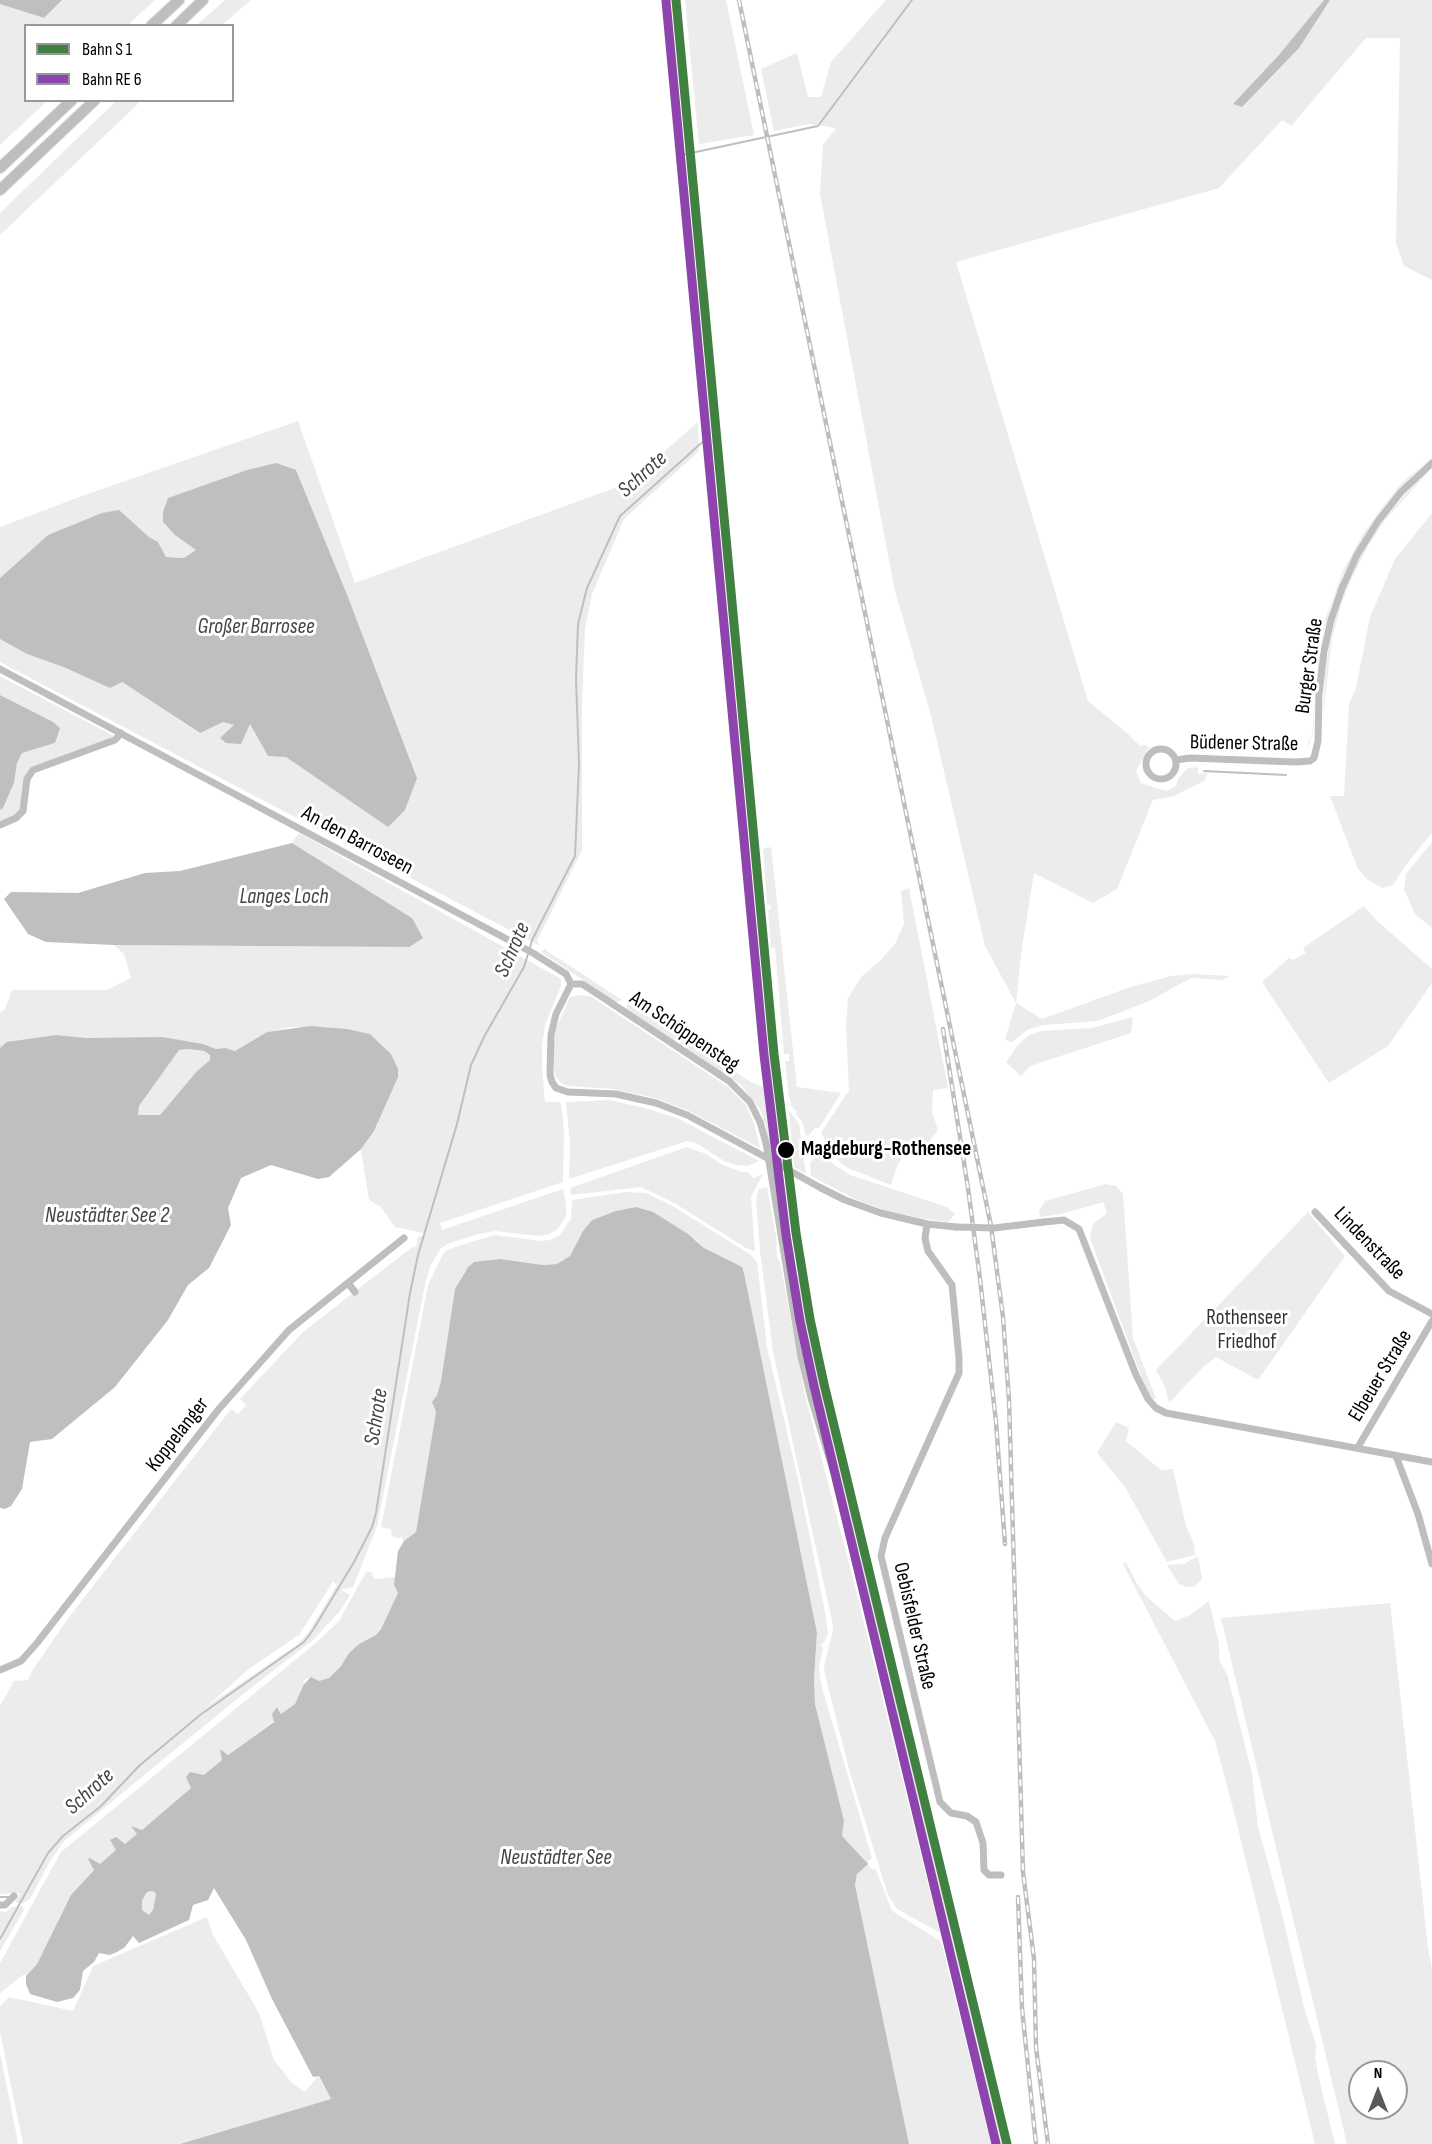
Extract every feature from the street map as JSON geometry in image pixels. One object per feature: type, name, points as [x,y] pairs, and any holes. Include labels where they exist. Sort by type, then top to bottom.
[{"type":"highway","points":[[154,24],[179,0]]},
{"type":"highway","points":[[178,24],[203,0]]},
{"type":"highway","points":[[0,168],[70,102]]},
{"type":"highway","points":[[0,190],[93,102]]},
{"type":"street","name":"Burger Straße","points":[[1312,760],[1317,748],[1321,676],[1326,640],[1334,608],[1345,579],[1363,544],[1383,514],[1407,486],[1432,463]]},
{"type":"street","name":"An den Barroseen","points":[[0,669],[533,953],[566,974],[571,984]]},
{"type":"street","points":[[0,825],[16,818],[23,811],[26,782],[33,770],[114,740],[121,733]]},
{"type":"street","name":"Büdener Straße","points":[[1157,750],[1170,752],[1176,760],[1174,773],[1163,779],[1151,776],[1146,767],[1149,755],[1157,750]]},
{"type":"street","name":"Büdener Straße","points":[[1176,760],[1190,758],[1286,762],[1312,760]]},
{"type":"street","points":[[571,984],[556,1014],[551,1035],[550,1071],[551,1081],[555,1088],[564,1092],[616,1094],[656,1103],[687,1114],[821,1188],[869,1209],[927,1224],[956,1227],[1007,1227],[1064,1220],[1079,1229],[1136,1375],[1152,1405],[1166,1413],[1432,1462]]},
{"type":"street","name":"Am Schöppensteg","points":[[571,984],[582,984],[729,1080],[750,1102],[760,1122],[808,1388],[835,1477],[859,1572],[997,2144]]},
{"type":"street","name":"Lindenstraße","points":[[1315,1212],[1389,1291],[1432,1314]]},
{"type":"street","name":"Oebisfelder Straße","points":[[927,1224],[925,1240],[928,1251],[949,1279],[952,1287],[959,1373],[885,1538],[880,1556],[940,1802],[945,1810],[968,1816],[976,1822],[983,1843],[984,1870],[989,1875],[1001,1875]]},
{"type":"street","name":"Koppelanger","points":[[0,1670],[18,1663],[29,1653],[218,1410],[283,1336],[301,1319],[404,1238]]},
{"type":"street","points":[[348,1283],[355,1292]]},
{"type":"street","name":"Elbeuer Straße","points":[[1358,1448],[1432,1322]]},
{"type":"street","points":[[1396,1456],[1400,1472],[1418,1514],[1432,1564]]},
{"type":"street","points":[[0,1905],[5,1905],[14,1896]]},
{"type":"green space","points":[[62,0],[155,0],[129,24],[24,24],[24,102],[46,102],[0,145],[0,4],[44,18]]},
{"type":"green space","points":[[225,0],[251,0],[223,24],[198,24]]},
{"type":"green space","points":[[685,0],[726,0],[754,135],[699,144]]},
{"type":"green space","points":[[886,0],[1432,0],[1432,280],[1404,266],[1396,243],[1400,38],[1366,38],[1291,126],[1282,120],[1219,188],[956,262],[1088,701],[1140,746],[1149,747],[1136,771],[1141,783],[1166,791],[1176,786],[1178,779],[1188,768],[1198,767],[1198,774],[1208,773],[1204,781],[1174,796],[1153,800],[1117,889],[1093,903],[1034,873],[1016,1003],[985,946],[931,716],[894,587],[820,194],[823,145],[836,128],[809,124],[774,131],[761,69],[797,53],[808,97],[821,97],[831,62]]},
{"type":"green space","points":[[115,102],[140,102],[0,235],[0,213]]},
{"type":"green space","points":[[298,421],[355,583],[628,483],[698,422],[699,451],[624,519],[592,594],[585,629],[582,702],[582,850],[537,941],[540,946],[0,662],[0,639],[27,654],[66,668],[122,682],[199,733],[223,722],[235,725],[250,723],[286,757],[388,827],[417,777],[348,597],[296,470],[247,470],[168,499],[175,535],[197,550],[184,558],[166,557],[158,542],[119,511],[48,535],[0,578],[0,527]]},
{"type":"green space","points":[[1432,456],[1396,492],[1374,519],[1343,575],[1323,635],[1313,733],[1308,746],[1312,734],[1319,652],[1325,620],[1342,573],[1363,534],[1380,510],[1400,485]]},
{"type":"green space","points":[[1432,468],[1386,519],[1368,546],[1352,578],[1342,602],[1332,638],[1323,718],[1329,645],[1347,584],[1364,550],[1384,519]]},
{"type":"green space","points":[[1432,513],[1432,833],[1408,862],[1393,885],[1382,888],[1368,880],[1358,869],[1330,796],[1344,796],[1349,704],[1356,688],[1370,617],[1395,559]]},
{"type":"green space","points":[[0,676],[114,736],[31,767],[24,780],[21,809],[13,817],[0,821],[0,810],[14,783],[17,763],[22,753],[55,743],[12,702],[0,695]]},
{"type":"green space","points":[[299,833],[561,979],[561,986],[545,1025],[542,1068],[545,1102],[560,1102],[562,1110],[563,1182],[440,1223],[442,1230],[563,1189],[566,1216],[557,1230],[549,1234],[539,1236],[495,1231],[450,1243],[441,1248],[430,1267],[426,1280],[377,1526],[353,1587],[341,1590],[350,1595],[340,1611],[313,1640],[238,1698],[64,1841],[49,1863],[30,1899],[23,1903],[15,1903],[20,1893],[0,1894],[0,1706],[14,1681],[28,1680],[69,1617],[231,1409],[238,1414],[246,1405],[240,1399],[303,1332],[411,1248],[416,1247],[418,1237],[428,1234],[395,1227],[381,1207],[369,1200],[361,1149],[378,1124],[385,1047],[370,1034],[328,1027],[291,1027],[267,1032],[235,1051],[225,1048],[216,1049],[203,1044],[57,1035],[0,1048],[0,1013],[5,1009],[12,990],[107,990],[131,978],[124,954],[114,945],[409,947],[412,918],[292,843]],"holes":[[[336,1577],[333,1582],[337,1585],[308,1633],[298,1644],[206,1707],[250,1668],[299,1635]]]},
{"type":"green space","points":[[1432,842],[1432,928],[1415,914],[1404,889],[1406,874]]},
{"type":"green space","points":[[771,847],[797,1087],[841,1093],[819,1128],[815,1128],[808,1136],[789,1098],[785,1061],[789,1061],[789,1054],[784,1054],[775,948],[771,948],[768,910],[771,906],[767,904],[763,849]]},
{"type":"green space","points":[[909,888],[948,1088],[933,1090],[932,1113],[938,1130],[928,1143],[912,1142],[898,1164],[891,1185],[846,1167],[827,1151],[821,1133],[849,1093],[846,1025],[848,998],[862,976],[895,944],[904,924],[901,891]]},
{"type":"green space","points":[[1364,906],[1376,920],[1432,969],[1432,983],[1388,1046],[1329,1083],[1262,982],[1289,958],[1293,960],[1306,953],[1303,948]]},
{"type":"green space","points":[[544,949],[622,1000],[616,1002],[541,952]]},
{"type":"green space","points":[[1193,974],[1230,976],[1222,980],[1191,978],[1149,1001],[1098,1021],[1043,1025],[1027,1030],[1012,1042],[1005,1040],[1016,1003],[1042,1019],[1128,988],[1171,976]]},
{"type":"green space","points":[[765,993],[781,1134],[772,1126],[769,1127],[773,1134],[773,1154],[770,1153],[766,1127],[760,1109],[741,1085],[627,1010],[627,1003],[751,1082],[765,1088],[769,1084]]},
{"type":"green space","points":[[581,995],[592,997],[728,1087],[746,1105],[754,1123],[760,1148],[687,1110],[655,1098],[613,1089],[568,1086],[561,1083],[555,1076],[554,1069],[553,1049],[556,1028],[570,997]]},
{"type":"green space","points":[[1133,1017],[1131,1033],[1030,1066],[1021,1076],[1006,1062],[1017,1046],[1028,1036],[1040,1031],[1092,1028]]},
{"type":"green space","points":[[179,1050],[203,1051],[210,1055],[210,1060],[197,1071],[160,1115],[137,1115],[139,1106]]},
{"type":"green space","points":[[611,1100],[679,1119],[759,1161],[748,1166],[736,1165],[724,1161],[696,1143],[687,1141],[569,1179],[570,1144],[566,1102]]},
{"type":"green space","points":[[789,1110],[799,1124],[806,1174],[794,1167]]},
{"type":"green space","points":[[687,1147],[706,1154],[723,1165],[748,1172],[753,1178],[763,1174],[751,1197],[755,1251],[746,1248],[676,1204],[641,1187],[571,1195],[570,1188]]},
{"type":"green space","points":[[816,1156],[821,1156],[850,1175],[947,1207],[955,1214],[948,1222],[924,1219],[885,1210],[857,1200],[811,1176],[810,1163]]},
{"type":"green space","points":[[772,1168],[780,1173],[782,1205],[786,1205],[797,1276],[800,1277],[826,1404],[1005,2144],[999,2144],[839,1480],[830,1444],[816,1406],[797,1316]]},
{"type":"green space","points":[[1106,1184],[1116,1186],[1123,1194],[1133,1338],[1156,1399],[1149,1396],[1090,1238],[1093,1224],[1107,1213],[1103,1202],[1061,1214],[1040,1217],[1039,1211],[1045,1201]]},
{"type":"green space","points":[[767,1187],[776,1236],[777,1257],[780,1262],[805,1395],[858,1598],[940,1933],[897,1909],[888,1895],[850,1773],[825,1675],[824,1666],[833,1631],[832,1621],[773,1352],[760,1251],[756,1200],[759,1189]]},
{"type":"green space","points":[[626,1192],[646,1193],[671,1205],[751,1255],[757,1262],[767,1347],[799,1483],[825,1612],[828,1633],[825,1641],[820,1645],[823,1647],[819,1667],[821,1684],[872,1858],[868,1862],[870,1868],[876,1870],[892,1911],[939,1940],[942,1945],[991,2144],[909,2144],[855,1885],[857,1874],[842,1836],[844,1821],[815,1704],[817,1633],[744,1273],[704,1248],[696,1240],[636,1207],[616,1211],[592,1220],[583,1231],[570,1256],[557,1264],[543,1265],[500,1259],[471,1264],[455,1289],[441,1381],[433,1406],[436,1412],[416,1532],[404,1541],[401,1536],[399,1539],[392,1536],[391,1529],[381,1527],[428,1285],[442,1256],[446,1251],[455,1247],[494,1235],[550,1240],[560,1235],[571,1219],[572,1200]]},
{"type":"green space","name":"Rothenseer Friedhof","points":[[1308,1212],[1345,1256],[1258,1380],[1216,1357],[1203,1367],[1169,1403],[1165,1387],[1156,1370]]},
{"type":"green space","points":[[1116,1422],[1129,1428],[1126,1441],[1161,1470],[1173,1469],[1195,1555],[1167,1562],[1125,1487],[1097,1453]]},
{"type":"green space","points":[[1198,1556],[1202,1579],[1194,1587],[1179,1584],[1167,1565],[1184,1564]]},
{"type":"green space","points":[[1126,1562],[1146,1596],[1175,1621],[1190,1615],[1209,1601],[1219,1644],[1219,1659],[1228,1677],[1252,1774],[1258,1827],[1304,2007],[1316,2045],[1315,2057],[1319,2079],[1335,2144],[1315,2144],[1215,1741],[1123,1564]]},
{"type":"green space","points":[[366,1572],[371,1572],[375,1579],[395,1577],[394,1585],[398,1593],[376,1635],[359,1644],[349,1653],[341,1666],[329,1678],[319,1681],[308,1677],[303,1682],[295,1704],[281,1714],[278,1707],[274,1721],[228,1755],[221,1750],[222,1760],[191,1788],[142,1830],[132,1827],[138,1834],[125,1845],[110,1841],[117,1850],[100,1864],[89,1858],[94,1870],[71,1895],[37,1964],[26,1975],[0,1993],[0,1963],[61,1852],[317,1642],[339,1621]]},
{"type":"green space","points":[[1390,1603],[1432,1970],[1432,2144],[1347,2144],[1221,1618]]},
{"type":"green space","points":[[155,1892],[156,1895],[153,1910],[149,1915],[142,1910],[142,1901],[146,1893]]},
{"type":"green space","points":[[22,1906],[24,1910],[0,1951],[0,1911],[6,1912],[11,1907]]},
{"type":"green space","points":[[207,1917],[212,1933],[259,2013],[274,2060],[292,2083],[305,2092],[318,2076],[331,2099],[180,2144],[23,2144],[0,2032],[0,2006],[9,1997],[73,2011],[93,1966]]},
{"type":"green space","points":[[0,2053],[17,2137],[18,2144],[0,2144]]},
{"type":"water","points":[[0,0],[62,0],[44,18],[0,4]]},
{"type":"water","points":[[1324,0],[1330,0],[1299,48],[1242,107],[1233,104],[1279,55]]},
{"type":"water","name":"Großer Barrosee","points":[[276,463],[296,470],[348,597],[417,778],[405,810],[388,827],[286,757],[268,756],[250,724],[241,744],[226,743],[220,738],[234,725],[223,722],[200,733],[122,682],[110,688],[66,668],[27,654],[0,639],[0,578],[48,535],[102,513],[119,510],[149,537],[158,542],[166,557],[184,558],[196,550],[175,535],[163,522],[163,512],[168,498],[247,470]]},
{"type":"water","points":[[0,695],[53,722],[60,728],[55,743],[22,753],[17,763],[14,783],[0,810]]},
{"type":"water","name":"Langes Loch","points":[[292,843],[412,918],[423,938],[409,947],[114,945],[46,942],[28,934],[4,899],[11,892],[78,893],[145,873],[180,871]]},
{"type":"water","name":"Neustädter See 2","points":[[310,1026],[347,1029],[370,1034],[391,1054],[398,1069],[398,1077],[374,1131],[361,1149],[329,1177],[318,1179],[271,1165],[241,1178],[228,1208],[231,1225],[209,1268],[188,1285],[168,1320],[115,1387],[52,1439],[30,1442],[22,1489],[11,1506],[5,1509],[0,1508],[0,1048],[7,1042],[56,1035],[87,1038],[162,1037],[235,1051],[267,1032]],"holes":[[[179,1050],[204,1051],[210,1055],[210,1060],[197,1071],[160,1115],[138,1115],[139,1106]]]},
{"type":"water","name":"Neustädter See","points":[[636,1207],[653,1212],[688,1234],[704,1248],[742,1267],[744,1273],[817,1633],[815,1704],[844,1821],[842,1836],[868,1864],[857,1874],[855,1885],[909,2144],[180,2144],[331,2099],[319,2076],[313,2077],[272,1999],[246,1940],[214,1888],[208,1900],[193,1905],[189,1920],[139,1943],[133,1936],[125,1947],[110,1955],[99,1953],[94,1962],[83,1971],[80,1990],[73,1998],[57,2002],[30,1994],[26,1976],[37,1964],[71,1895],[94,1870],[88,1859],[100,1864],[116,1850],[110,1840],[116,1837],[125,1844],[137,1834],[131,1826],[142,1830],[191,1788],[186,1777],[190,1772],[204,1775],[222,1760],[220,1749],[228,1755],[274,1722],[272,1714],[277,1707],[281,1714],[295,1704],[304,1684],[311,1677],[319,1681],[329,1678],[341,1666],[349,1653],[381,1629],[398,1593],[394,1585],[398,1551],[404,1541],[416,1532],[436,1412],[432,1402],[437,1395],[441,1381],[455,1289],[468,1267],[474,1262],[500,1259],[543,1265],[557,1264],[570,1256],[583,1231],[592,1220],[616,1211]],"holes":[[[155,1892],[153,1910],[149,1915],[142,1910],[142,1901],[146,1893]]]},
{"type":"waterway","name":"Schrote","points":[[530,948],[575,856],[579,764],[576,679],[578,624],[587,588],[620,516],[707,438],[677,156],[818,126],[912,0]]},
{"type":"waterway","points":[[1204,771],[1286,775]]},
{"type":"waterway","name":"Schrote","points":[[0,1939],[48,1853],[63,1836],[101,1806],[139,1766],[200,1715],[304,1642],[354,1562],[372,1527],[376,1513],[418,1255],[457,1124],[471,1065],[485,1035],[524,967],[528,954]]},
{"type":"waterway","points":[[0,1897],[9,1897]]},
{"type":"railway","points":[[739,0],[991,1226],[1003,1317],[1009,1400],[1023,1872],[1034,1959],[1036,2047],[1048,2144]]},
{"type":"railway","points":[[943,1029],[980,1279],[996,1422],[1005,1544]]},
{"type":"railway","points":[[1018,1897],[1022,2008],[1036,2144]]},
{"type":"transit line","points":[[676,0],[774,1054],[796,1233],[810,1319],[824,1384],[1007,2144]]},
{"type":"transit line","points":[[666,1],[764,1055],[786,1235],[800,1321],[814,1386],[996,2144]]},
{"type":"place","name":"Magdeburg-Rothensee","points":[[786,1150]]}]
